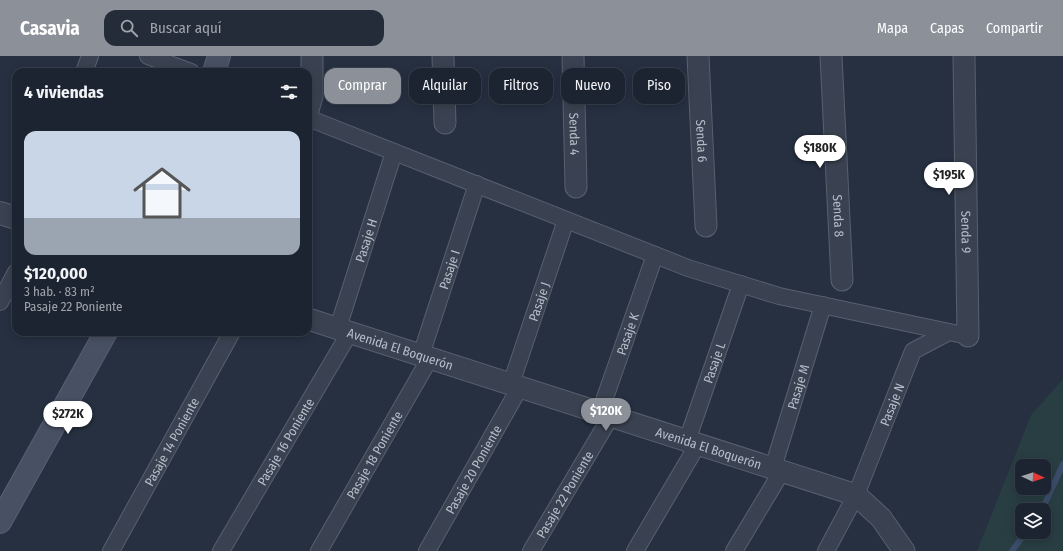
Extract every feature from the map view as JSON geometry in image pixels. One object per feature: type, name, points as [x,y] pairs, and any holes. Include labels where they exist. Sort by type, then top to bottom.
[{"type":"main road","points":[[215,68],[219,56]]},
{"type":"main road","points":[[0,522],[104,336]]},
{"type":"street","points":[[86,68],[90,56]]},
{"type":"street","points":[[148,56],[180,68]]},
{"type":"street","points":[[312,56],[312,96]]},
{"type":"street","points":[[443,56],[445,123]]},
{"type":"street","name":"Senda 4","points":[[573,56],[576,187]]},
{"type":"street","name":"Senda 6","points":[[698,56],[706,226]]},
{"type":"street","name":"Senda 8","points":[[831,56],[842,280]]},
{"type":"street","name":"Senda 9","points":[[958,334],[964,56]]},
{"type":"street","points":[[312,121],[477,184],[688,268],[780,296],[958,334]]},
{"type":"street","name":"Pasaje H","points":[[344,330],[394,152]]},
{"type":"street","name":"Pasaje I","points":[[425,357],[477,184]]},
{"type":"street","points":[[0,213],[12,217]]},
{"type":"street","name":"Pasaje J","points":[[516,386],[566,220]]},
{"type":"street","name":"Pasaje K","points":[[605,414],[655,255]]},
{"type":"street","points":[[0,302],[12,280]]},
{"type":"street","name":"Pasaje L","points":[[635,551],[692,442],[741,284]]},
{"type":"street","name":"Pasaje M","points":[[734,551],[777,470],[823,305]]},
{"type":"street","name":"Avenida El Boquerón","points":[[312,320],[856,495],[881,518],[904,551]]},
{"type":"street","name":"Pasaje 16 Poniente","points":[[220,551],[344,330]]},
{"type":"street","name":"Pasaje N","points":[[826,551],[856,495],[913,351],[958,334]]},
{"type":"street","name":"Pasaje 14 Poniente","points":[[110,551],[230,336]]},
{"type":"street","name":"Pasaje 18 Poniente","points":[[319,551],[425,357]]},
{"type":"street","name":"Pasaje 20 Poniente","points":[[427,551],[516,386]]},
{"type":"street","name":"Pasaje 22 Poniente","points":[[531,551],[605,414]]},
{"type":"green space","points":[[1063,379],[1063,551],[977,551],[1031,415]]},
{"type":"waterway","points":[[1045,503],[1063,464]]},
{"type":"waterway","points":[[1012,551],[1021,539]]}]
